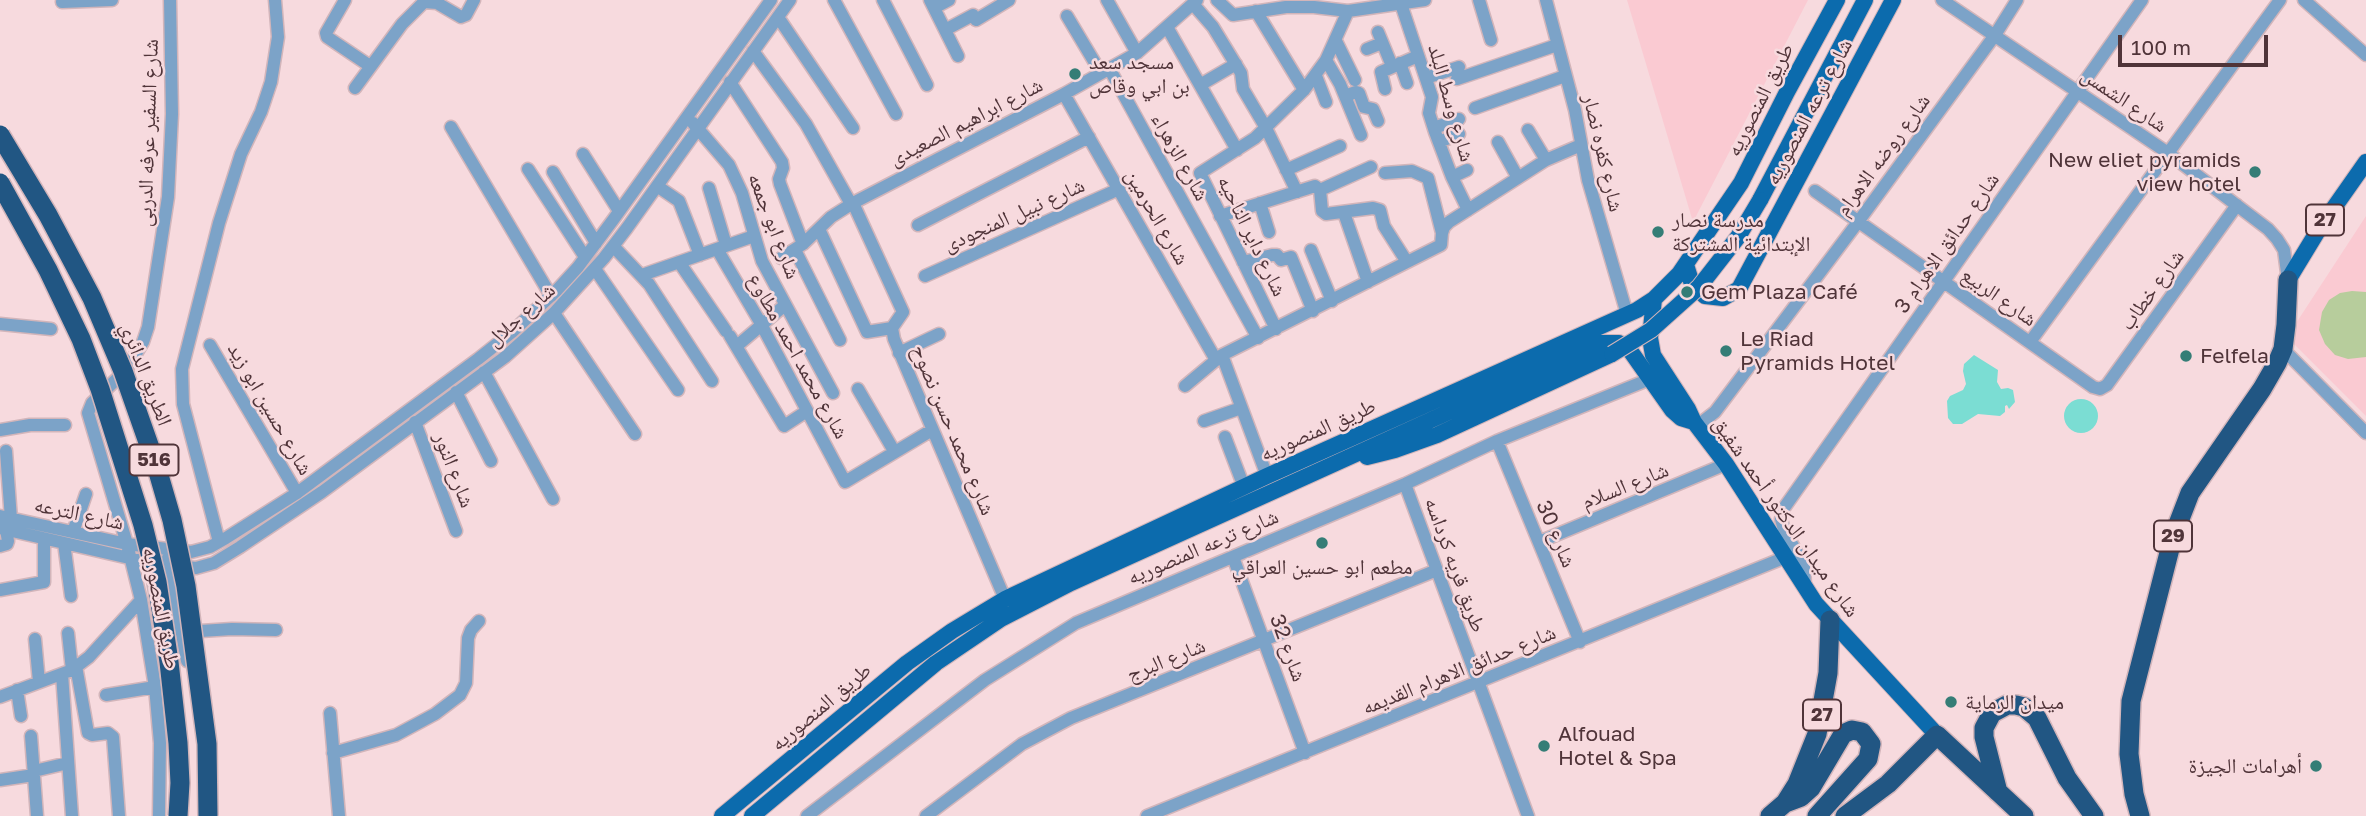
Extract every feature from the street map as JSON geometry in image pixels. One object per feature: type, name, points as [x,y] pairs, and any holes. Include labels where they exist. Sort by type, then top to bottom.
[{"type":"highway","name":"الطريق الدائري","points":[[0,135],[48,215],[92,298],[123,371],[156,465],[172,520],[186,586],[207,744],[208,816]]},
{"type":"highway","name":"516","points":[[0,183],[48,270],[81,339],[105,402],[144,525],[157,582],[169,662],[178,743],[178,816]]},
{"type":"highway","name":"29","points":[[2140,816],[2132,784],[2129,754],[2131,701],[2177,522],[2190,493],[2262,389],[2283,349],[2288,280]]},
{"type":"highway","name":"27","points":[[1777,809],[1802,774],[1820,724],[1828,673],[1829,620]]},
{"type":"highway","points":[[1998,792],[1984,728],[1992,713],[2007,705],[2016,705],[2031,711],[2037,718],[2067,778],[2094,816]]},
{"type":"highway","points":[[1777,809],[1801,797],[1811,788],[1843,734],[1852,730],[1862,733],[1871,744],[1868,760],[1817,816]]},
{"type":"highway","points":[[1845,816],[1888,784],[1937,735],[2024,816]]},
{"type":"main road","name":"طريق المنصوريه","points":[[722,816],[907,663],[952,631],[1005,599],[1267,476],[1627,314],[1654,299],[1672,283],[1686,265],[1741,183],[1837,0]]},
{"type":"main road","points":[[1337,462],[1395,450],[1437,435],[1612,354],[1668,316],[1713,271],[1750,219],[1865,0]]},
{"type":"main road","name":"شارع ترعه المنصوريه","points":[[1686,265],[1692,284],[1705,296],[1723,298],[1739,289],[1893,0]]},
{"type":"main road","name":"27","points":[[2288,280],[2319,229],[2366,162]]},
{"type":"main road","name":"شارع ميدان الدكتور أحمد شفيق","points":[[1654,299],[1650,338],[1653,355],[1696,424],[1726,464],[1829,620],[1937,735]]},
{"type":"main road","name":"طريق المنصوريه","points":[[752,816],[936,663],[1001,619],[1071,583],[1601,343],[1619,343],[1629,349],[1672,410],[1681,418],[1696,424]]},
{"type":"street","points":[[62,2],[112,0]]},
{"type":"street","name":"شارع السفير عرفه الدربى","points":[[88,413],[92,403],[126,370],[143,342],[148,327],[169,197],[172,114],[170,0]]},
{"type":"street","points":[[219,542],[183,404],[182,369],[219,223],[241,154],[261,112],[271,82],[278,37],[275,0]]},
{"type":"street","points":[[345,0],[327,33],[329,41],[370,66]]},
{"type":"street","points":[[355,88],[402,24],[424,2],[433,1],[458,17],[466,15],[474,0]]},
{"type":"street","name":"شارع جلال","points":[[191,551],[202,550],[219,542],[415,422],[514,349],[554,313],[613,246],[790,0]]},
{"type":"street","points":[[834,0],[896,114]]},
{"type":"street","points":[[883,0],[927,85]]},
{"type":"street","points":[[949,0],[932,4],[958,56]]},
{"type":"street","points":[[945,30],[1009,0]]},
{"type":"street","points":[[1108,0],[1137,52]]},
{"type":"street","points":[[1217,0],[1233,15],[1257,7],[1280,4],[1345,6],[1401,4],[1425,0]]},
{"type":"street","points":[[1479,0],[1491,40]]},
{"type":"street","name":"شارع كفره نصار","points":[[1546,0],[1575,110],[1601,227],[1627,314]]},
{"type":"street","name":"شارع الشمس","points":[[1942,0],[2168,153],[2237,205],[2277,239],[2287,264],[2288,280]]},
{"type":"street","name":"شارع روضه الاهرام","points":[[1696,424],[1715,412],[1858,222],[1995,35],[2017,0]]},
{"type":"street","name":"شارع حدائق الاهرام 3","points":[[1805,587],[1804,565],[1784,530],[1781,519],[1784,508],[2142,0]]},
{"type":"street","points":[[2031,342],[2280,0]]},
{"type":"street","points":[[2304,0],[2366,55]]},
{"type":"street","name":"شارع جلال","points":[[194,568],[214,563],[321,492],[367,450],[505,338],[551,296],[596,243],[768,1]]},
{"type":"street","points":[[1195,2],[1243,77],[1243,89],[1266,128],[1297,192]]},
{"type":"street","name":"شارع ابراهيم الصعيدى","points":[[781,258],[799,247],[852,204],[1064,94],[1137,52],[1195,2]]},
{"type":"street","name":"شارع وسط البلد","points":[[1401,4],[1432,97],[1429,113],[1452,177],[1468,210]]},
{"type":"street","name":"شارع داير الناحيه","points":[[1276,329],[1200,173],[1266,128],[1304,90],[1316,76],[1336,41],[1345,6]]},
{"type":"street","points":[[1257,7],[1304,90]]},
{"type":"street","name":"شارع الزهراء","points":[[1067,16],[1105,71],[1258,338]]},
{"type":"street","points":[[778,17],[853,128]]},
{"type":"street","points":[[1167,27],[1237,150]]},
{"type":"street","points":[[1367,50],[1380,38],[1407,83]]},
{"type":"street","points":[[1336,41],[1355,79]]},
{"type":"street","points":[[1426,78],[1458,73],[1557,45]]},
{"type":"street","name":"شارع محمد حسن نصوح","points":[[753,51],[806,124],[852,204],[903,312],[892,328],[892,334],[1005,599]]},
{"type":"street","points":[[1385,89],[1381,72],[1418,56]]},
{"type":"street","points":[[1326,60],[1361,135]]},
{"type":"street","points":[[1200,85],[1236,64]]},
{"type":"street","points":[[1316,76],[1326,102]]},
{"type":"street","points":[[1475,108],[1565,76]]},
{"type":"street","points":[[730,82],[782,162],[779,179],[799,247],[840,340]]},
{"type":"street","points":[[1345,96],[1359,93],[1364,107],[1373,109],[1378,121]]},
{"type":"street","name":"شارع الحرمين","points":[[1064,94],[1219,358],[1267,476]]},
{"type":"street","name":"شارع ابو جمعه","points":[[687,118],[699,127],[729,164],[742,193],[762,261],[833,393]]},
{"type":"street","points":[[1434,128],[1459,119]]},
{"type":"street","points":[[451,127],[551,296]]},
{"type":"street","points":[[1528,130],[1546,160]]},
{"type":"street","points":[[1439,142],[1459,134]]},
{"type":"street","points":[[918,225],[1089,138]]},
{"type":"street","points":[[1498,142],[1518,178]]},
{"type":"street","points":[[1442,233],[1449,222],[1546,160],[1581,145]]},
{"type":"street","points":[[1286,170],[1340,146]]},
{"type":"street","points":[[583,154],[619,211]]},
{"type":"street","points":[[1320,190],[1371,167]]},
{"type":"street","points":[[528,169],[584,257]]},
{"type":"street","points":[[1452,177],[1467,170]]},
{"type":"street","points":[[553,172],[596,243]]},
{"type":"street","points":[[1185,386],[1219,358],[1441,245],[1442,233],[1428,178],[1412,172],[1385,173]]},
{"type":"street","points":[[657,186],[679,201],[700,255]]},
{"type":"street","points":[[1220,216],[1315,186],[1320,190],[1322,211],[1331,215],[1373,208],[1380,210],[1384,226],[1407,262]]},
{"type":"street","name":"شارع محمد احمد مطاوع","points":[[709,188],[722,247],[845,482],[894,451]]},
{"type":"street","name":"شارع نبيل المنجودى","points":[[925,276],[1119,189]]},
{"type":"street","name":"شارع الربيع","points":[[1815,191],[2093,387]]},
{"type":"street","points":[[1260,203],[1269,232]]},
{"type":"street","name":"شارع خطاب","points":[[2093,387],[2100,389],[2107,385],[2237,205]]},
{"type":"street","points":[[1344,213],[1368,282]]},
{"type":"street","points":[[819,229],[867,332],[892,328]]},
{"type":"street","points":[[642,275],[754,236]]},
{"type":"street","points":[[613,246],[642,275],[712,381]]},
{"type":"street","points":[[1311,250],[1332,301]]},
{"type":"street","points":[[1243,262],[1272,255],[1277,255],[1281,260],[1291,257],[1313,311]]},
{"type":"street","points":[[679,262],[731,337],[784,426],[807,411]]},
{"type":"street","points":[[595,269],[677,390]]},
{"type":"street","points":[[731,337],[761,325],[785,305]]},
{"type":"street","points":[[554,313],[635,435]]},
{"type":"street","points":[[0,324],[51,330]]},
{"type":"street","points":[[900,353],[939,334]]},
{"type":"street","points":[[505,338],[514,349]]},
{"type":"street","name":"شارع حسين ابو زيد","points":[[210,345],[297,493]]},
{"type":"street","points":[[2283,349],[2366,433]]},
{"type":"street","points":[[484,372],[553,499]]},
{"type":"street","name":"شارع ترعه المنصوريه","points":[[807,816],[985,680],[1076,623],[1405,484],[1497,441],[1650,379]]},
{"type":"street","points":[[858,389],[894,451],[932,430]]},
{"type":"street","points":[[456,392],[491,461]]},
{"type":"street","points":[[1204,421],[1241,408]]},
{"type":"street","name":"طريق المنصوريه","points":[[88,413],[141,600],[155,687],[160,757],[159,816]]},
{"type":"street","name":"شارع النور","points":[[415,422],[456,531]]},
{"type":"street","points":[[0,430],[30,425],[65,425]]},
{"type":"street","points":[[1225,437],[1244,487]]},
{"type":"street","name":"شارع 30","points":[[1497,441],[1580,642]]},
{"type":"street","points":[[0,546],[8,541],[4,523],[6,451]]},
{"type":"street","name":"شارع السلام","points":[[1539,542],[1726,464]]},
{"type":"street","name":"طريق قريه كرداسه","points":[[1405,484],[1528,816]]},
{"type":"street","points":[[73,532],[86,494]]},
{"type":"street","name":"شارع الترعه","points":[[4,523],[44,538],[131,559],[194,568]]},
{"type":"street","name":"شارع الترعه","points":[[4,523],[73,532],[167,550],[191,551]]},
{"type":"street","points":[[0,590],[44,582],[44,538]]},
{"type":"street","points":[[64,543],[71,596]]},
{"type":"street","points":[[167,550],[215,816]]},
{"type":"street","points":[[191,551],[194,568]]},
{"type":"street","name":"شارع 32","points":[[1233,556],[1306,753]]},
{"type":"street","name":"شارع حدائق الاهرام القديمه","points":[[1147,816],[1786,558]]},
{"type":"street","name":"شارع البرج","points":[[926,816],[1007,755],[1051,728],[1437,570]]},
{"type":"street","points":[[0,697],[70,670],[89,657],[141,600]]},
{"type":"street","points":[[333,752],[396,735],[435,714],[460,695],[466,684],[468,638],[479,621]]},
{"type":"street","points":[[147,635],[232,629],[276,630]]},
{"type":"street","points":[[68,633],[68,764],[72,816]]},
{"type":"street","points":[[35,639],[39,682]]},
{"type":"street","points":[[70,670],[88,733],[110,734],[113,737],[119,816]]},
{"type":"street","points":[[107,695],[155,687]]},
{"type":"street","points":[[17,690],[21,716]]},
{"type":"street","points":[[330,713],[339,816]]},
{"type":"street","points":[[31,736],[37,816]]},
{"type":"street","points":[[160,757],[203,753]]},
{"type":"street","points":[[0,780],[68,764]]},
{"type":"shaded area","points":[[1627,0],[1808,0],[1693,222]]},
{"type":"shaded area","points":[[2366,216],[2366,416],[2287,337]]},
{"type":"green space","points":[[2366,292],[2366,357],[2348,359],[2335,355],[2325,344],[2319,330],[2322,312],[2329,300],[2340,293]]},
{"type":"water","points":[[1974,355],[1998,370],[1997,382],[2001,389],[2013,390],[2015,402],[2009,409],[2005,406],[2005,412],[2000,416],[1978,414],[1962,424],[1953,424],[1948,418],[1947,401],[1950,396],[1963,390],[1966,384],[1964,364]]},
{"type":"water","points":[[2081,399],[2093,404],[2098,416],[2093,428],[2081,433],[2069,428],[2064,416],[2069,404]]},
{"type":"place","name":"مسجد سعد بن ابي وقاص","points":[[1075,74]]},
{"type":"place","name":"New eliet pyramids view hotel","points":[[2255,172]]},
{"type":"place","name":"مدرسة نصار الإبتدائية المشتركة","points":[[1658,232]]},
{"type":"place","name":"Gem Plaza Café","points":[[1687,292]]},
{"type":"place","name":"Le Riad Pyramids Hotel","points":[[1726,351]]},
{"type":"place","name":"Felfela","points":[[2186,356]]},
{"type":"place","name":"مطعم ابو حسين العراقي","points":[[1322,543]]},
{"type":"place","name":"ميدان الرماية","points":[[1951,702]]},
{"type":"place","name":"Alfouad Hotel & Spa","points":[[1544,746]]},
{"type":"place","name":"أهرامات الجيزة","points":[[2316,766]]}]
